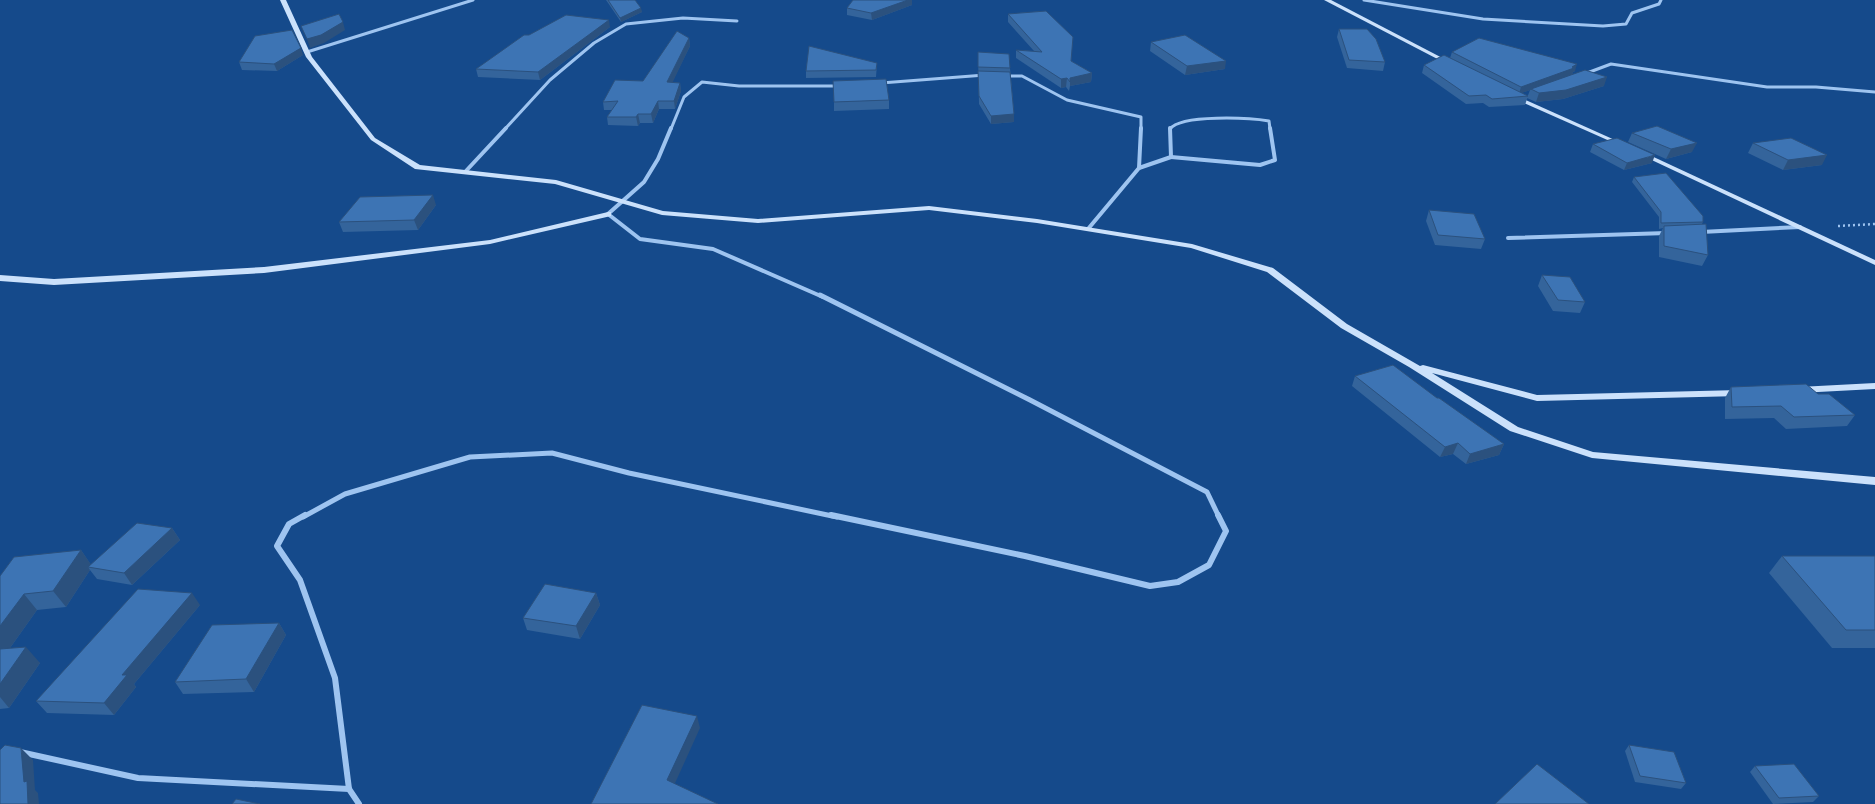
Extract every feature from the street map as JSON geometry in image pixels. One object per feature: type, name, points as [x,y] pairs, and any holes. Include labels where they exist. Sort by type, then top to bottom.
[{"type":"street","points":[[283,0],[307,52],[373,139],[418,167],[556,182],[662,212],[758,221],[929,208],[1088,229],[1192,246],[1270,270],[1344,326],[1412,365],[1514,429],[1592,455],[1875,481]]},
{"type":"street","points":[[307,52],[473,0]]},
{"type":"street","points":[[1327,0],[1456,67]]},
{"type":"street","points":[[1364,0],[1483,19],[1603,26],[1626,24],[1632,13],[1659,4],[1660,0]]},
{"type":"street","points":[[465,172],[550,80],[594,43],[626,24],[683,18],[737,21]]},
{"type":"street","points":[[1579,76],[1611,64],[1767,87],[1816,87],[1875,92]]},
{"type":"street","points":[[877,83],[987,76]]},
{"type":"street","points":[[1005,76],[1022,76],[1067,100],[1141,117],[1139,168]]},
{"type":"street","points":[[0,278],[54,282],[264,270],[490,242],[608,214],[644,182],[658,159],[684,97],[702,82],[739,86],[812,87],[849,85]]},
{"type":"street","points":[[1509,94],[1688,174],[1875,263]]},
{"type":"street","points":[[1518,98],[1526,95]]},
{"type":"street","points":[[1088,229],[1139,168],[1171,157],[1260,165],[1275,160],[1269,121],[1252,117],[1182,122],[1170,127],[1171,157]]},
{"type":"street","points":[[359,804],[349,789],[335,678],[300,580],[277,546],[289,524],[355,491],[470,458],[552,453],[629,473],[1025,556],[1150,586],[1178,582],[1209,565],[1226,531],[1207,492],[1030,400],[806,289],[713,249],[640,239],[608,214]]},
{"type":"street","points":[[1692,232],[1800,227]]},
{"type":"street","points":[[1508,238],[1673,233]]},
{"type":"street","points":[[1412,365],[1537,398],[1748,393]]},
{"type":"street","points":[[1787,391],[1875,386]]},
{"type":"street","points":[[9,750],[138,778],[349,789]]},
{"type":"building","points":[[608,0],[635,0],[641,8],[620,18]]},
{"type":"building","points":[[853,0],[908,0],[871,13],[847,8]]},
{"type":"building","points":[[1046,11],[1073,37],[1071,61],[1092,73],[1070,78],[1070,82],[1067,78],[1061,79],[1016,50],[1042,52],[1008,14]]},
{"type":"building","points":[[339,14],[343,22],[321,35],[307,39],[301,26]]},
{"type":"building","points":[[566,15],[609,20],[538,72],[476,69],[524,35],[529,35]]},
{"type":"building","points":[[1339,29],[1367,29],[1376,39],[1385,62],[1349,60]]},
{"type":"building","points":[[292,30],[301,48],[274,64],[239,62],[255,36]]},
{"type":"building","points":[[677,31],[689,38],[667,82],[680,83],[674,101],[658,101],[651,114],[638,114],[636,117],[607,117],[618,101],[603,102],[615,80],[643,81]]},
{"type":"building","points":[[1185,35],[1226,61],[1187,66],[1151,42]]},
{"type":"building","points":[[1479,38],[1577,64],[1572,67],[1574,68],[1521,87],[1452,52]]},
{"type":"building","points":[[809,46],[877,63],[876,70],[806,71]]},
{"type":"building","points":[[978,52],[1009,54],[1010,68],[978,67]]},
{"type":"building","points":[[1444,55],[1528,96],[1492,99],[1486,95],[1469,96],[1424,65]]},
{"type":"building","points":[[1585,70],[1607,77],[1566,90],[1539,93],[1531,89]]},
{"type":"building","points":[[978,71],[1010,72],[1014,114],[991,116],[979,96]]},
{"type":"building","points":[[886,79],[889,100],[834,102],[833,81]]},
{"type":"building","points":[[1657,126],[1697,143],[1671,149],[1632,133]]},
{"type":"building","points":[[1617,138],[1655,155],[1627,163],[1593,144]]},
{"type":"building","points":[[1791,138],[1827,155],[1788,160],[1753,143]]},
{"type":"building","points":[[1666,173],[1703,216],[1703,222],[1661,223],[1661,212],[1634,177]]},
{"type":"building","points":[[433,195],[414,220],[339,222],[360,197]]},
{"type":"building","points":[[1429,210],[1474,214],[1485,239],[1438,235]]},
{"type":"building","points":[[1706,224],[1708,255],[1664,246],[1664,226]]},
{"type":"building","points":[[1542,275],[1570,277],[1585,302],[1558,300]]},
{"type":"building","points":[[1393,365],[1504,444],[1470,454],[1458,443],[1445,447],[1355,376]]},
{"type":"building","points":[[1806,384],[1818,394],[1829,394],[1855,415],[1794,417],[1781,406],[1732,407],[1731,387]]},
{"type":"building","points":[[137,523],[172,528],[124,573],[88,567]]},
{"type":"building","points":[[81,550],[53,591],[24,594],[0,626],[0,576],[14,557]]},
{"type":"building","points":[[1782,556],[1875,556],[1875,630],[1846,630]]},
{"type":"building","points":[[545,584],[596,593],[576,626],[523,618]]},
{"type":"building","points":[[138,589],[192,593],[122,675],[127,675],[104,703],[36,701]]},
{"type":"building","points":[[279,623],[246,679],[175,682],[212,625]]},
{"type":"building","points":[[26,647],[0,684],[0,649]]},
{"type":"building","points":[[642,705],[697,716],[667,780],[718,804],[591,804]]},
{"type":"building","points":[[5,745],[21,748],[24,782],[27,781],[28,804],[0,804],[0,750]]},
{"type":"building","points":[[1629,745],[1674,752],[1686,783],[1640,776]]},
{"type":"building","points":[[1537,764],[1589,804],[1495,804]]},
{"type":"building","points":[[1794,764],[1819,796],[1779,798],[1755,766]]},
{"type":"building","points":[[236,799],[260,804],[232,804]]}]
